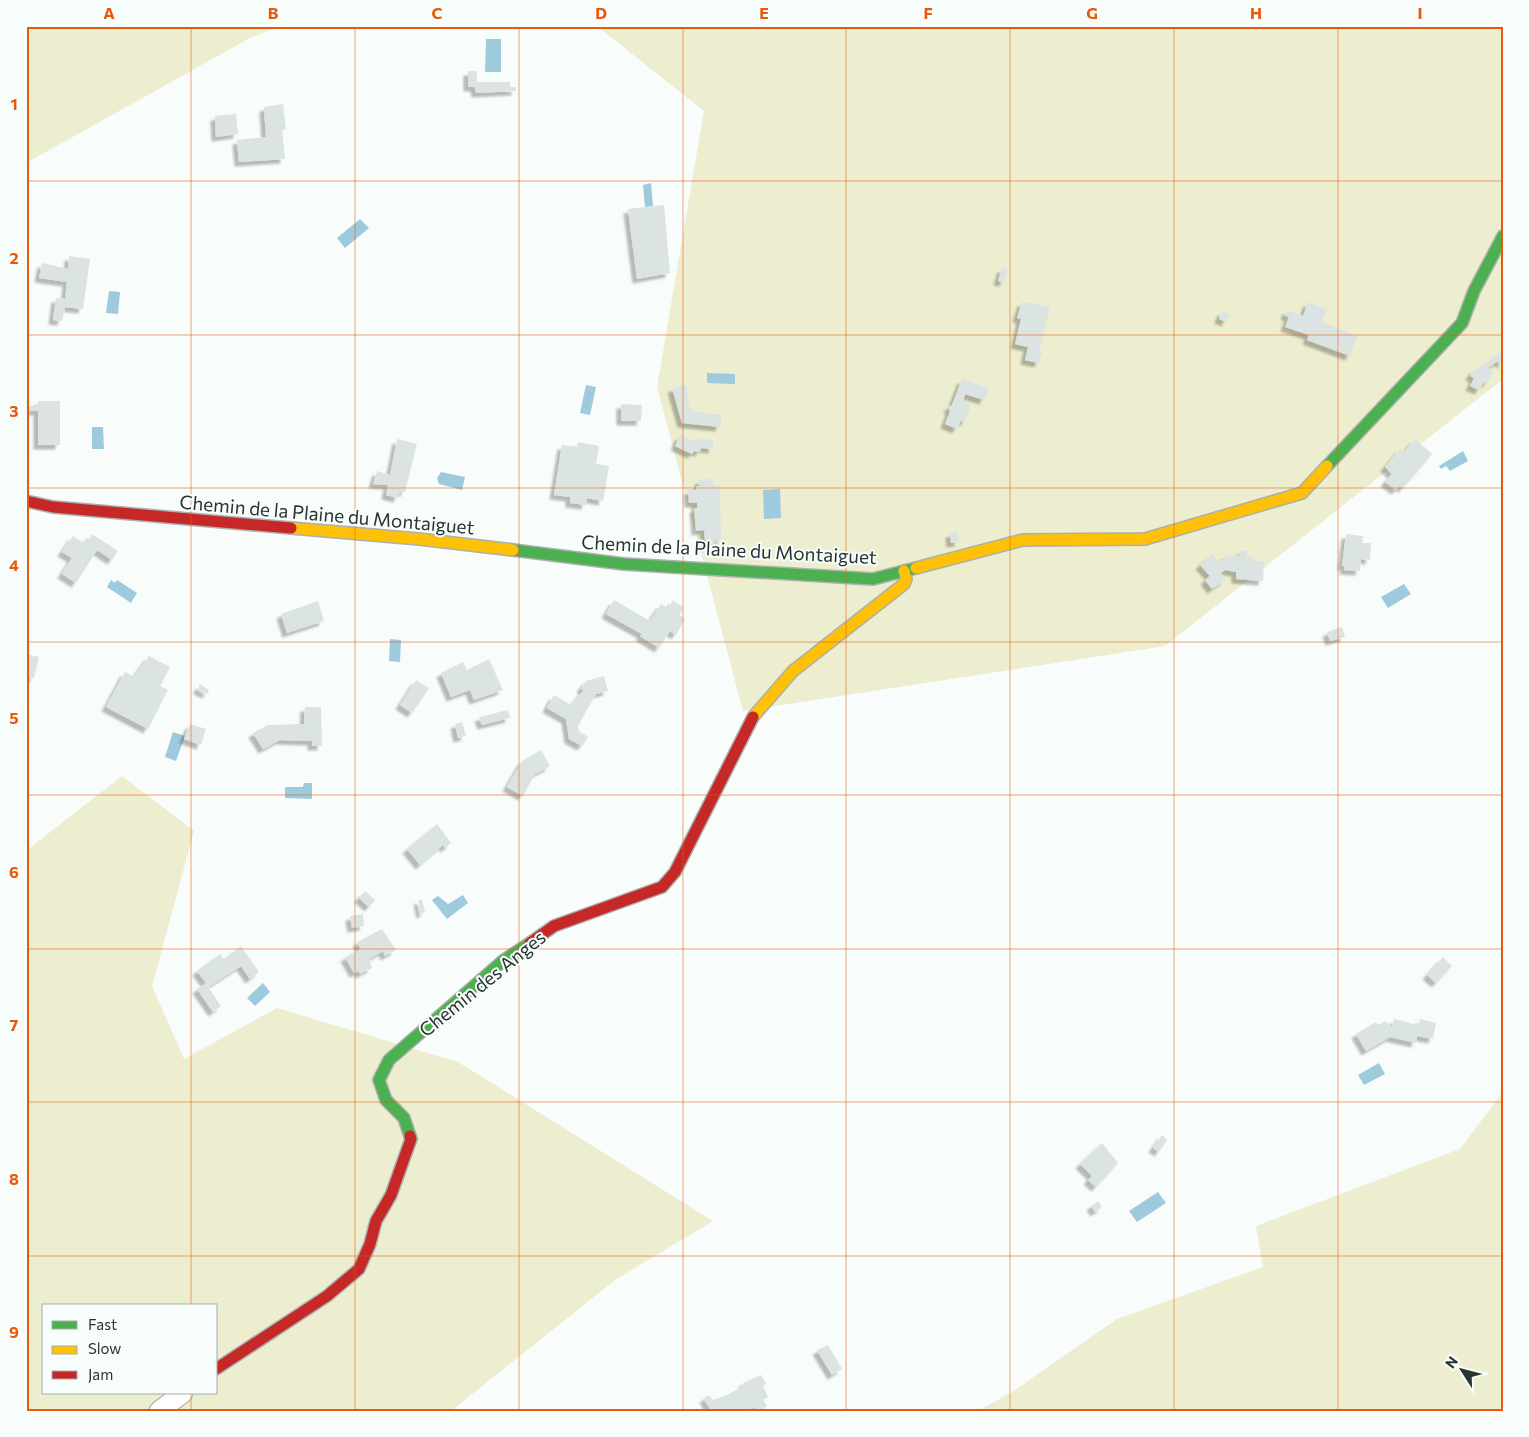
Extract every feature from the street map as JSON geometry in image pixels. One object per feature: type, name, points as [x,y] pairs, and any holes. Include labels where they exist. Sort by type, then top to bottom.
[{"type":"street","name":"Chemin de la Plaine du Montaiguet","points":[[26,501],[53,507],[419,539],[624,564],[873,579],[1024,540],[1146,539],[1302,493],[1462,323],[1474,291],[1503,236]]},
{"type":"street","name":"Chemin des Anges","points":[[218,1368],[327,1296],[358,1269],[370,1244],[376,1221],[391,1195],[411,1140],[404,1118],[386,1100],[379,1080],[389,1060],[504,960],[554,926],[662,887],[674,872],[751,719],[793,671],[904,584],[906,580],[904,571]]},
{"type":"street","points":[[159,1411],[183,1394]]},
{"type":"green space","points":[[26,26],[280,26],[250,38],[26,163]]},
{"type":"green space","points":[[597,26],[1503,26],[1503,379],[1165,646],[743,711],[657,387],[704,111]]},
{"type":"green space","points":[[122,776],[194,831],[152,986],[184,1059],[277,1008],[458,1062],[713,1221],[615,1280],[451,1411],[26,1411],[26,851]]},
{"type":"green space","points":[[1503,1092],[1503,1411],[978,1411],[1012,1392],[1117,1319],[1263,1267],[1256,1226],[1460,1149]]},
{"type":"water","points":[[486,39],[501,39],[501,72],[485,72]]},
{"type":"water","points":[[651,183],[653,206],[645,207],[643,185]]},
{"type":"water","points":[[360,219],[369,228],[345,248],[337,238]]},
{"type":"water","points":[[109,291],[120,292],[118,314],[106,313]]},
{"type":"water","points":[[707,373],[735,374],[735,384],[707,383]]},
{"type":"water","points":[[586,385],[596,387],[590,415],[580,413]]},
{"type":"water","points":[[92,427],[103,427],[104,449],[92,449]]},
{"type":"water","points":[[1463,451],[1468,461],[1450,471],[1446,466],[1441,469],[1439,466]]},
{"type":"water","points":[[441,472],[465,477],[462,490],[439,484],[437,478]]},
{"type":"water","points":[[780,489],[781,518],[764,519],[763,490]]},
{"type":"water","points":[[111,580],[115,583],[117,580],[137,593],[131,603],[107,587]]},
{"type":"water","points":[[1404,584],[1411,594],[1388,608],[1381,597]]},
{"type":"water","points":[[390,639],[401,640],[400,662],[389,661]]},
{"type":"water","points":[[173,732],[185,736],[176,761],[165,757]]},
{"type":"water","points":[[304,783],[312,783],[312,799],[285,798],[285,787],[303,787]]},
{"type":"water","points":[[463,895],[468,903],[447,919],[432,900],[438,896],[448,904]]},
{"type":"water","points":[[263,983],[270,992],[255,1006],[247,998]]},
{"type":"water","points":[[1379,1063],[1385,1074],[1364,1085],[1358,1075]]},
{"type":"water","points":[[1158,1192],[1166,1203],[1137,1222],[1129,1211]]},
{"type":"building","points":[[468,71],[477,71],[477,82],[510,82],[510,87],[516,87],[516,91],[476,93],[475,87],[468,87]]},
{"type":"building","points":[[283,104],[286,129],[282,130],[285,159],[239,162],[237,140],[266,137],[264,107]]},
{"type":"building","points":[[236,114],[238,134],[216,137],[215,116]]},
{"type":"building","points":[[664,205],[670,273],[637,279],[628,209]]},
{"type":"building","points":[[69,256],[90,259],[83,309],[65,307],[62,321],[53,320],[56,298],[65,299],[67,282],[39,278],[42,263],[68,269]]},
{"type":"building","points":[[1002,268],[1008,269],[1004,282],[998,281]]},
{"type":"building","points":[[1022,302],[1050,307],[1039,350],[1042,351],[1039,363],[1025,360],[1028,347],[1015,344],[1021,319],[1017,318]]},
{"type":"building","points":[[1308,302],[1327,309],[1322,322],[1357,336],[1350,356],[1307,340],[1309,335],[1285,327],[1289,317],[1285,315],[1287,310],[1303,316]]},
{"type":"building","points":[[1222,311],[1230,314],[1226,322],[1219,319]]},
{"type":"building","points":[[1503,350],[1503,364],[1498,361],[1488,368],[1493,372],[1487,383],[1484,382],[1479,390],[1470,386],[1474,378],[1470,376],[1474,369],[1477,370]]},
{"type":"building","points":[[962,379],[989,388],[984,400],[965,394],[963,401],[971,405],[965,422],[961,420],[957,429],[945,424],[950,411],[948,407],[952,405]]},
{"type":"building","points":[[686,385],[689,407],[696,412],[722,415],[720,427],[682,423],[672,388]]},
{"type":"building","points":[[38,401],[60,401],[60,445],[38,445],[38,411],[26,411],[26,406],[38,406]]},
{"type":"building","points":[[621,404],[642,405],[641,421],[621,421]]},
{"type":"building","points":[[680,435],[692,441],[693,439],[713,440],[713,449],[701,448],[700,452],[694,451],[692,454],[675,446]]},
{"type":"building","points":[[397,439],[417,444],[405,492],[400,491],[398,498],[386,495],[388,485],[373,484],[377,471],[390,475]]},
{"type":"building","points":[[1415,439],[1432,454],[1403,488],[1400,486],[1396,490],[1385,482],[1392,474],[1385,467],[1400,449],[1404,452]]},
{"type":"building","points":[[578,442],[599,446],[596,464],[609,466],[603,501],[587,498],[586,505],[570,503],[570,497],[554,495],[562,445],[577,447]]},
{"type":"building","points":[[713,479],[713,485],[720,485],[721,539],[716,540],[713,545],[708,540],[705,540],[704,530],[696,531],[694,508],[697,508],[697,503],[689,503],[688,490],[696,490],[696,486],[699,486],[699,480]]},
{"type":"building","points":[[958,532],[959,542],[951,543],[950,533]]},
{"type":"building","points":[[92,534],[118,551],[112,560],[97,550],[76,583],[62,574],[72,558],[62,552],[73,536],[82,542],[84,540],[87,542]]},
{"type":"building","points":[[1346,534],[1363,536],[1362,543],[1371,543],[1370,560],[1361,559],[1360,571],[1344,570],[1345,566],[1342,566]]},
{"type":"building","points":[[1240,550],[1247,551],[1247,556],[1253,557],[1253,561],[1264,562],[1263,581],[1236,579],[1236,572],[1225,570],[1221,573],[1225,580],[1212,589],[1205,580],[1210,576],[1200,565],[1212,554],[1219,562],[1225,558],[1225,555],[1240,556]]},
{"type":"building","points":[[614,600],[650,621],[661,604],[668,608],[673,600],[684,608],[679,615],[685,619],[676,635],[670,631],[659,648],[640,636],[642,634],[606,614]]},
{"type":"building","points":[[318,601],[324,621],[287,633],[281,614]]},
{"type":"building","points":[[1342,627],[1345,637],[1330,641],[1327,632]]},
{"type":"building","points":[[26,654],[39,657],[34,678],[26,677]]},
{"type":"building","points":[[149,656],[170,667],[160,686],[168,690],[148,729],[106,707],[125,672],[134,677]]},
{"type":"building","points":[[489,659],[503,690],[474,700],[470,690],[451,697],[441,673],[463,662],[467,670]]},
{"type":"building","points":[[604,676],[608,691],[596,694],[578,726],[579,731],[588,737],[582,746],[569,739],[566,719],[547,708],[554,695],[571,705],[584,690],[581,689],[586,681]]},
{"type":"building","points":[[416,680],[429,688],[412,713],[400,705]]},
{"type":"building","points":[[200,684],[209,690],[207,694],[198,690]]},
{"type":"building","points":[[305,707],[321,707],[322,746],[312,746],[312,741],[280,740],[263,749],[253,733],[268,725],[304,724]]},
{"type":"building","points":[[508,710],[510,718],[482,725],[479,717]]},
{"type":"building","points":[[462,722],[466,736],[458,738],[455,724]]},
{"type":"building","points":[[190,724],[206,729],[201,745],[184,739]]},
{"type":"building","points":[[541,750],[550,766],[535,774],[523,796],[507,787],[522,761]]},
{"type":"building","points":[[437,824],[451,843],[445,848],[443,845],[420,865],[407,849]]},
{"type":"building","points":[[365,891],[375,900],[369,907],[359,898]]},
{"type":"building","points":[[418,900],[422,900],[425,912],[421,914]]},
{"type":"building","points":[[363,914],[364,926],[352,928],[350,916]]},
{"type":"building","points":[[382,929],[396,950],[385,956],[383,951],[369,959],[372,968],[360,974],[359,971],[354,973],[345,957],[361,949],[357,942]]},
{"type":"building","points":[[241,946],[259,972],[250,979],[241,966],[208,987],[221,1006],[213,1012],[197,989],[206,983],[197,971],[220,954],[224,959]]},
{"type":"building","points":[[1443,957],[1452,966],[1436,983],[1427,975]]},
{"type":"building","points":[[1394,1019],[1418,1025],[1420,1019],[1436,1023],[1433,1039],[1417,1036],[1416,1043],[1390,1037],[1366,1051],[1356,1034],[1376,1022],[1378,1025],[1385,1021],[1392,1027]]},
{"type":"building","points":[[1162,1135],[1167,1140],[1159,1152],[1153,1148]]},
{"type":"building","points":[[1102,1143],[1118,1163],[1096,1187],[1088,1180],[1092,1176],[1080,1164]]},
{"type":"building","points":[[1098,1201],[1102,1207],[1095,1212],[1091,1206]]},
{"type":"building","points":[[828,1345],[842,1369],[832,1375],[817,1350]]},
{"type":"building","points":[[761,1375],[766,1384],[763,1386],[768,1397],[763,1400],[767,1406],[760,1411],[757,1411],[754,1407],[749,1411],[711,1411],[704,1398],[709,1395],[713,1400],[725,1396],[744,1386],[743,1383]]},
{"type":"traffic: fast","points":[[1327,466],[1462,323],[1474,291],[1503,236]]},
{"type":"traffic: fast","points":[[513,550],[624,564],[873,579],[916,568]]},
{"type":"traffic: fast","points":[[410,1136],[404,1118],[386,1100],[379,1080],[389,1060],[504,960],[530,943]]},
{"type":"traffic: slow","points":[[916,568],[1023,540],[1145,539],[1302,493],[1327,466]]},
{"type":"traffic: slow","points":[[291,528],[419,539],[513,550]]},
{"type":"traffic: slow","points":[[753,717],[793,671],[904,584],[906,579],[904,571]]},
{"type":"traffic: jam","points":[[26,501],[53,507],[291,528]]},
{"type":"traffic: jam","points":[[530,943],[554,926],[662,887],[675,872],[753,717]]},
{"type":"traffic: jam","points":[[218,1368],[327,1296],[359,1269],[370,1244],[376,1221],[391,1195],[411,1139],[410,1136]]}]
